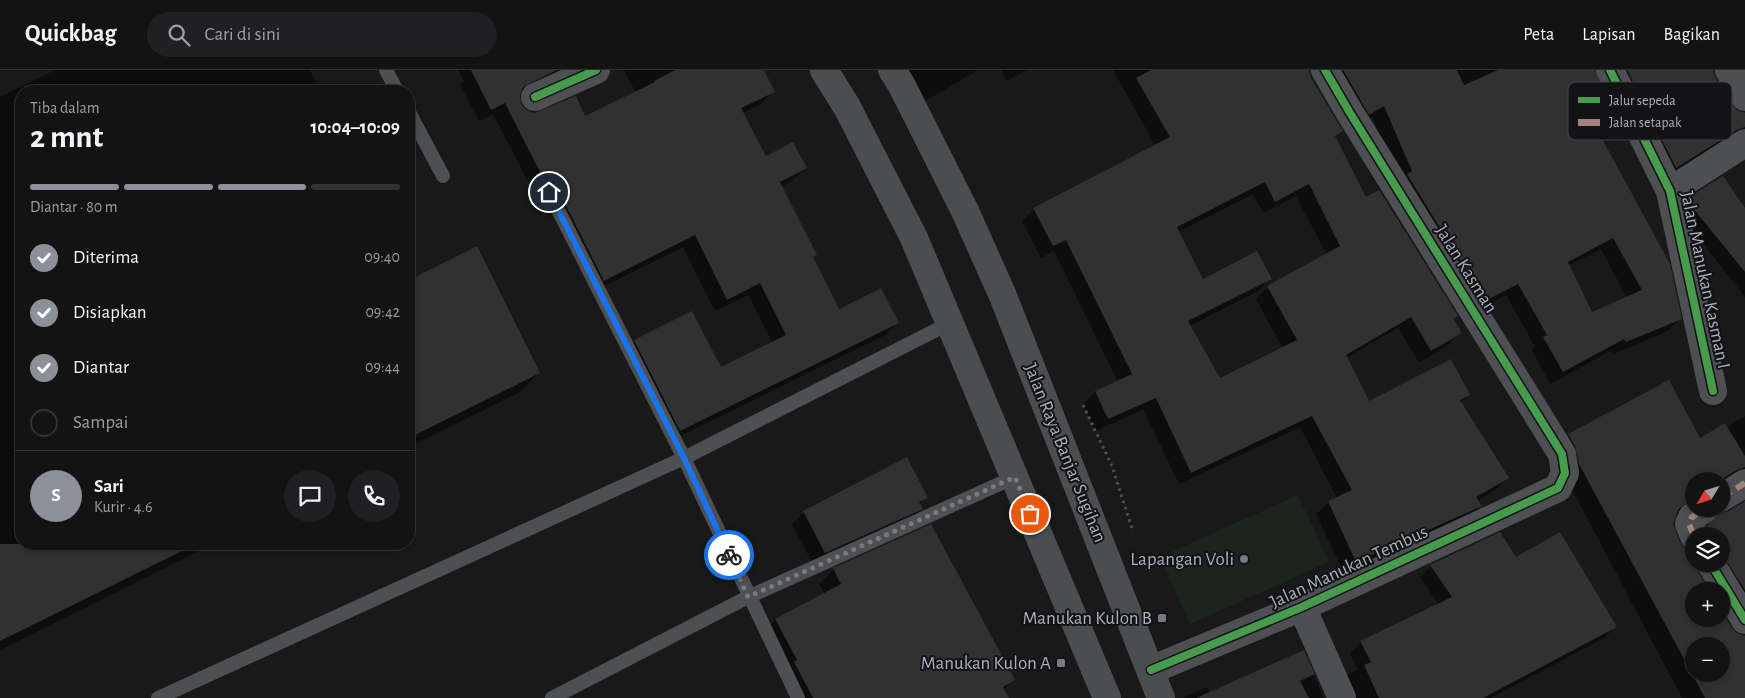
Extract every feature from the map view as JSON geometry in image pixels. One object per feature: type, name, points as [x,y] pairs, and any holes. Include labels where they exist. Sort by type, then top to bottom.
[{"type":"main road","points":[[824,70],[847,107],[914,238],[1107,698]]},
{"type":"main road","name":"Jalan Raya Banjar Sugihan","points":[[892,70],[901,84],[965,211],[1002,296],[1161,698]]},
{"type":"street","points":[[535,97],[596,70]]},
{"type":"street","name":"Jalan Kasman","points":[[1325,70],[1350,114],[1562,454],[1565,473],[1558,488]]},
{"type":"street","name":"Jalan Manukan Kasman I","points":[[1610,70],[1616,82]]},
{"type":"street","points":[[1729,70],[1745,97]]},
{"type":"street","name":"Jalan Manukan Kasman I","points":[[1645,140],[1670,191],[1713,391]]},
{"type":"street","points":[[1670,191],[1742,151]]},
{"type":"street","points":[[1730,492],[1745,483]]},
{"type":"street","name":"Jalan Manukan Tembus","points":[[1151,670],[1302,608],[1558,488]]},
{"type":"street","points":[[1716,572],[1745,620]]},
{"type":"street","points":[[1302,608],[1342,698]]},
{"type":"lane","points":[[386,70],[394,85]]},
{"type":"lane","points":[[415,123],[443,176]]},
{"type":"lane","points":[[549,192],[684,458],[748,597],[798,698]]},
{"type":"lane","points":[[158,698],[684,458],[950,323]]},
{"type":"lane","points":[[552,698],[748,597],[1015,477]]},
{"type":"shaded area","name":"Lapangan Voli","points":[[1298,495],[1329,562],[1190,624],[1160,557]]},
{"type":"building","points":[[471,70],[557,70],[523,87],[520,95],[521,104],[526,110],[534,113],[576,96],[585,116],[655,82],[675,70],[764,70],[775,92],[741,108],[766,156],[793,142],[807,168],[780,182],[817,255],[813,257],[839,309],[881,288],[899,323],[680,431],[634,340],[692,311],[721,367],[786,335],[760,283],[727,300],[695,235],[604,281],[557,188],[548,184],[538,168],[505,103],[491,110]]},
{"type":"building","points":[[1151,70],[1309,70],[1311,78],[1343,131],[1335,136],[1366,197],[1379,190],[1458,316],[1453,319],[1462,333],[1431,351],[1411,317],[1346,355],[1369,401],[1451,359],[1470,395],[1460,400],[1509,478],[1476,497],[1482,506],[1356,562],[1328,501],[1352,490],[1312,416],[1191,473],[1156,398],[1108,419],[1095,391],[1132,374],[1066,240],[1053,246],[1033,208],[1170,137],[1136,78]],"holes":[[[1265,182],[1275,202],[1309,184],[1340,246],[1267,286],[1297,340],[1220,378],[1188,321],[1272,279],[1257,251],[1203,279],[1177,227]]]},
{"type":"building","points":[[1343,70],[1457,70],[1464,85],[1498,70],[1595,70],[1600,82],[1568,82],[1568,140],[1603,140],[1670,264],[1682,319],[1626,342],[1624,339],[1563,372],[1543,337],[1547,335],[1518,284],[1485,301],[1407,174],[1412,171],[1384,106],[1369,115]],"holes":[[[1613,238],[1642,290],[1592,312],[1568,262]]]},
{"type":"building","points":[[1627,70],[1713,70],[1718,82],[1633,82]]},
{"type":"building","points":[[1732,105],[1737,110],[1745,113],[1745,127],[1732,133]]},
{"type":"building","points":[[1662,140],[1721,140],[1676,168]]},
{"type":"building","points":[[1723,176],[1745,208],[1745,272],[1688,202],[1688,198]]},
{"type":"building","points":[[477,246],[540,373],[415,435],[415,277]]},
{"type":"building","points":[[1669,380],[1700,438],[1725,423],[1745,456],[1745,467],[1730,474],[1730,472],[1685,472],[1685,504],[1678,510],[1673,524],[1685,549],[1685,572],[1698,572],[1704,582],[1685,582],[1685,627],[1730,627],[1730,625],[1737,633],[1745,636],[1745,698],[1705,698],[1696,682],[1730,682],[1730,637],[1685,637],[1685,661],[1579,464],[1575,446],[1568,434]]},
{"type":"building","points":[[907,457],[928,498],[919,502],[923,509],[825,553],[803,511]]},
{"type":"building","points":[[1745,501],[1745,590],[1730,567],[1730,527],[1707,526],[1714,518],[1730,518],[1730,510]]},
{"type":"building","points":[[931,524],[1015,680],[1003,687],[1009,698],[813,698],[794,662],[797,660],[775,619],[841,584],[833,568]]},
{"type":"building","points":[[1500,532],[1516,557],[1560,532],[1617,627],[1483,698],[1379,698],[1364,665],[1371,662],[1360,641],[1452,597],[1430,565]]},
{"type":"building","points":[[0,544],[15,544],[15,550],[184,550],[0,641]]},
{"type":"building","points":[[1304,650],[1315,674],[1300,681],[1309,698],[1196,698]]},
{"type":"marked path","points":[[1730,492],[1745,483]]},
{"type":"marked path","points":[[1690,527],[1689,524],[1692,518]]},
{"type":"cycle path","points":[[535,97],[596,70]]},
{"type":"cycle path","points":[[1151,670],[1302,607],[1558,488],[1565,473],[1562,454],[1325,70]]},
{"type":"cycle path","points":[[1610,70],[1616,82]]},
{"type":"cycle path","points":[[1645,140],[1670,191],[1713,391]]},
{"type":"cycle path","points":[[1716,572],[1745,620]]},
{"type":"way so far","points":[[729,555],[748,597],[1015,477],[1030,514]]},
{"type":"place","name":"Lapangan Voli","points":[[1244,559]]},
{"type":"place","name":"Manukan Kulon B","points":[[1162,618]]},
{"type":"place","name":"Manukan Kulon A","points":[[1061,663]]},
{"type":"route","points":[[549,192],[684,458],[729,555]]}]
